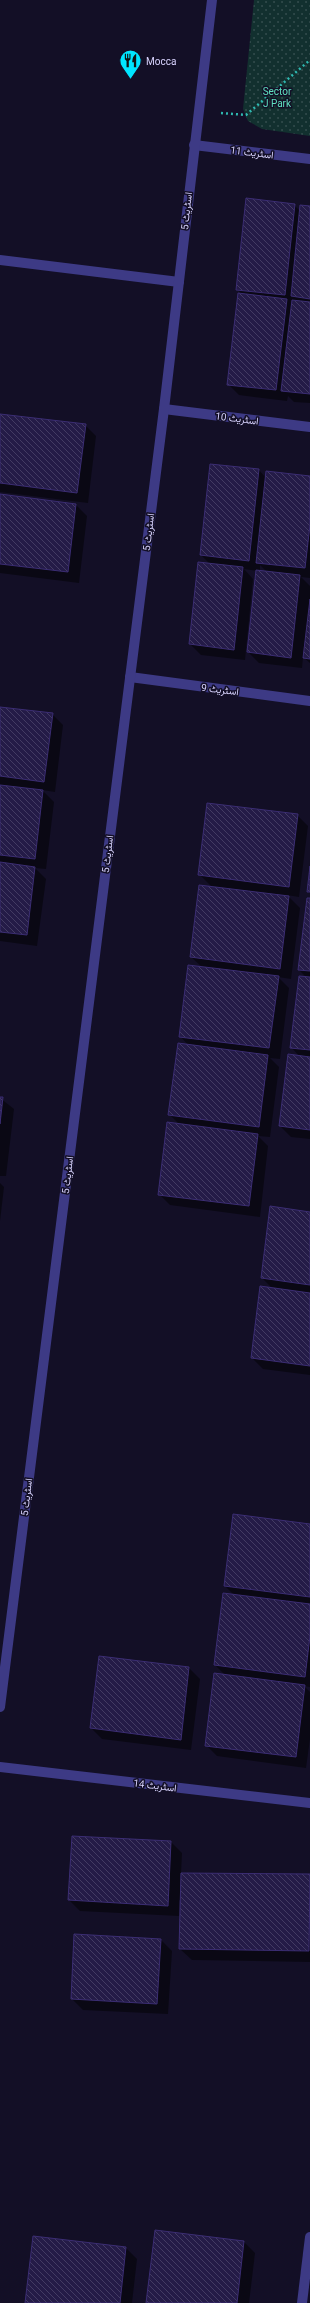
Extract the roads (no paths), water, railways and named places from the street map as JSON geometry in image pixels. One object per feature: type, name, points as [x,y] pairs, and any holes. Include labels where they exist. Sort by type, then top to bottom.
[{"type":"street","name":"اسٹریٹ 5","points":[[0,1707],[164,409],[212,0]]},
{"type":"street","name":"اسٹریٹ 11","points":[[194,145],[310,159]]},
{"type":"street","points":[[0,260],[179,282]]},
{"type":"street","name":"اسٹریٹ 10","points":[[164,409],[310,427]]},
{"type":"street","name":"اسٹریٹ 9","points":[[130,677],[310,701]]},
{"type":"street","name":"اسٹریٹ 14","points":[[0,1767],[310,1802]]},
{"type":"street","points":[[302,2303],[310,2237]]},
{"type":"place","name":"Mocca","points":[[130,80]]},
{"type":"park label","name":"Sector J Park","points":[[277,96]]}]
